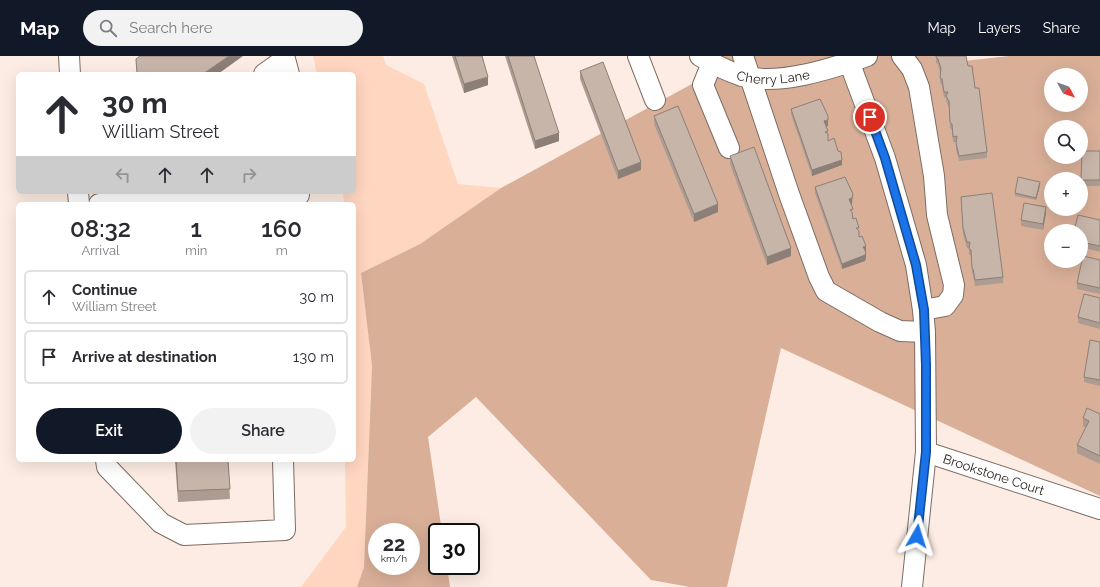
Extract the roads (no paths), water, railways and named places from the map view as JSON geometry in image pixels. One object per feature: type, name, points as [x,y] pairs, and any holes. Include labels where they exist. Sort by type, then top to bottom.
[{"type":"street","points":[[69,56],[70,72]]},
{"type":"street","points":[[638,56],[655,100]]},
{"type":"street","points":[[743,56],[789,194],[819,277],[826,291],[873,318],[900,330],[925,332]]},
{"type":"street","points":[[902,56],[912,69],[919,87],[934,176],[937,215],[954,285],[953,295],[945,306],[924,310]]},
{"type":"street","points":[[854,58],[916,265],[924,310],[926,452]]},
{"type":"street","name":"Cherry Lane","points":[[706,59],[742,76],[767,79],[792,77],[854,58]]},
{"type":"street","points":[[267,72],[285,59],[288,72]]},
{"type":"street","points":[[706,59],[703,85],[729,148]]},
{"type":"street","points":[[156,202],[299,197]]},
{"type":"street","name":"Brookstone Court","points":[[912,587],[926,452],[1100,509]]},
{"type":"street","points":[[106,462],[107,467],[161,523],[184,535],[285,530],[283,462]]}]
